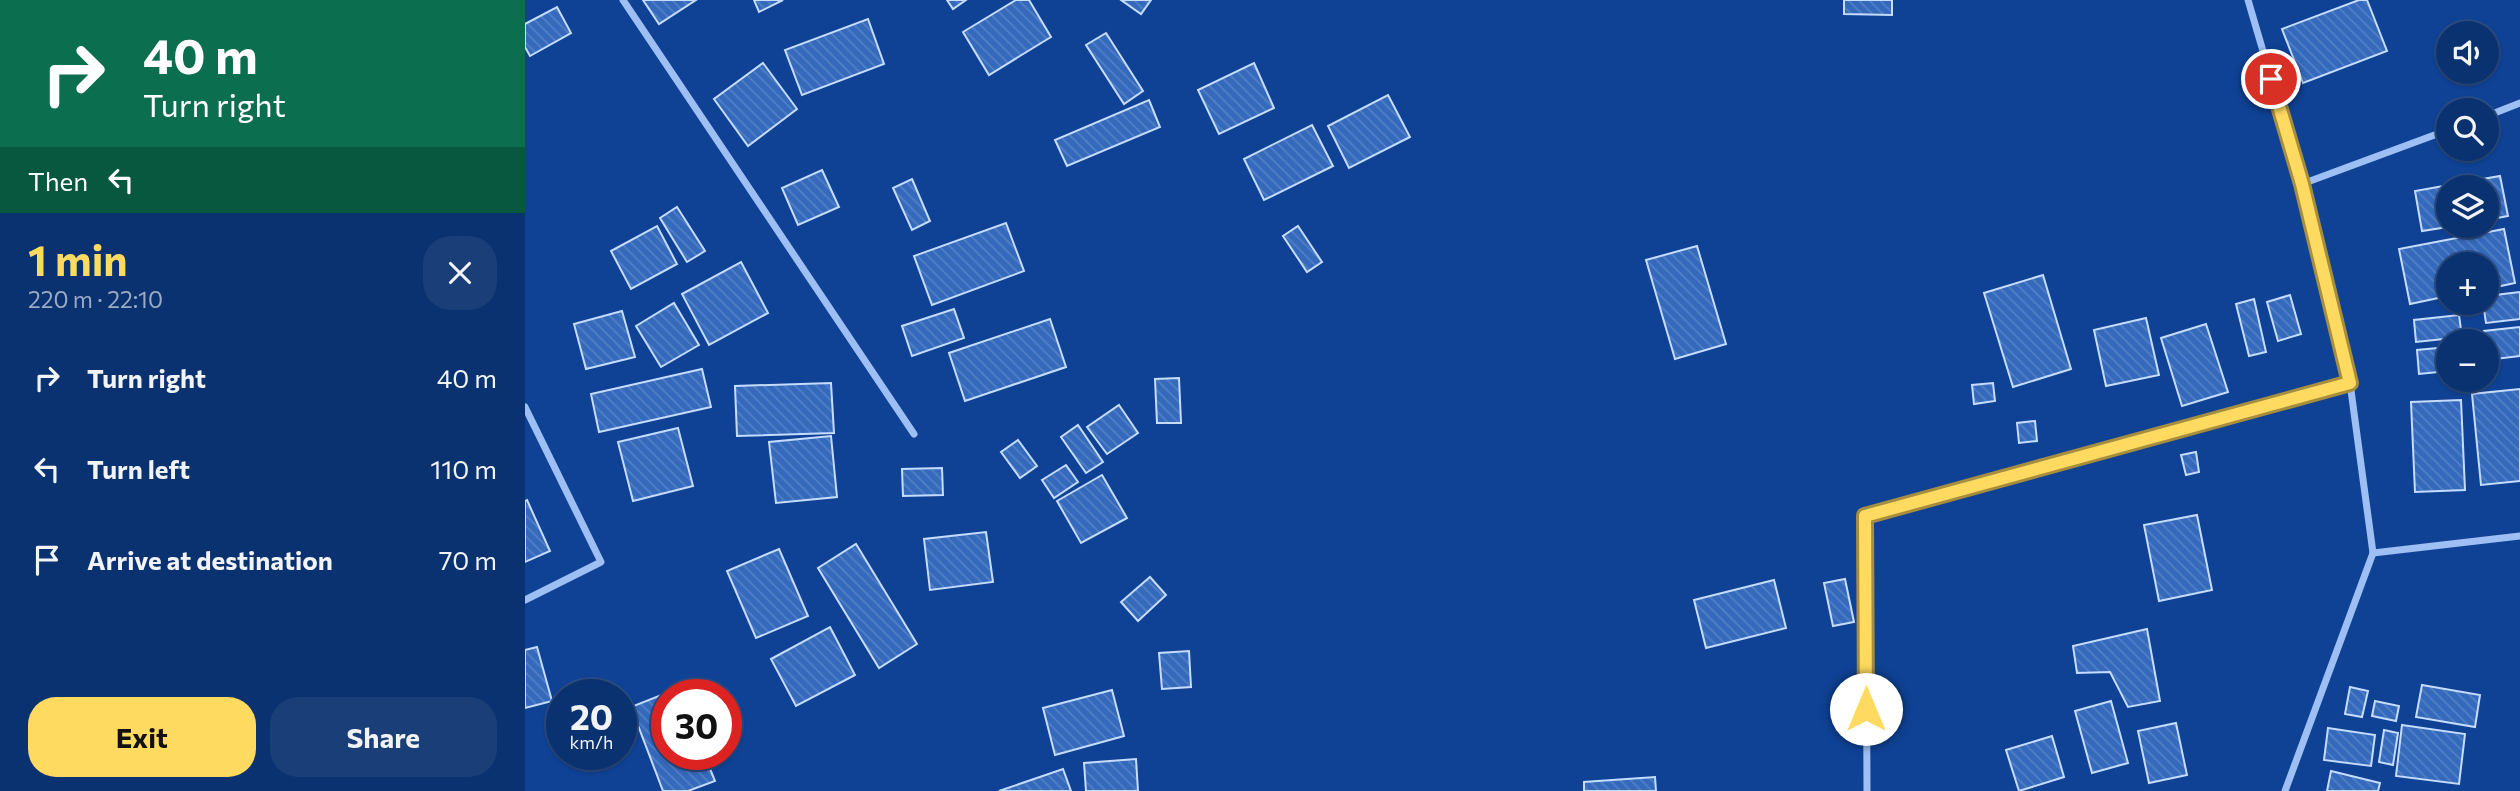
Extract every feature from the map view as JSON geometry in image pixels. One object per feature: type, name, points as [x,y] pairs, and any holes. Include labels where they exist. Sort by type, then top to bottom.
[{"type":"street","points":[[624,0],[914,434]]},
{"type":"street","points":[[2248,0],[2302,184],[2350,383],[2373,553],[2285,791]]},
{"type":"street","points":[[2499,111],[2520,103]]},
{"type":"street","points":[[2302,184],[2436,134]]},
{"type":"street","points":[[1867,791],[1865,516],[2350,383]]},
{"type":"street","points":[[525,407],[601,562],[525,600]]},
{"type":"street","points":[[2373,553],[2520,536]]},
{"type":"building","points":[[643,0],[696,0],[659,24]]},
{"type":"building","points":[[754,0],[783,0],[759,12]]},
{"type":"building","points":[[947,0],[966,0],[953,9]]},
{"type":"building","points":[[1016,0],[1029,0],[1051,37],[989,75],[963,32]]},
{"type":"building","points":[[1121,0],[1151,0],[1141,14]]},
{"type":"building","points":[[1844,0],[1892,0],[1892,15],[1844,14]]},
{"type":"building","points":[[2359,0],[2367,0],[2387,51],[2303,83],[2282,29]]},
{"type":"building","points":[[557,7],[571,33],[530,56],[525,47],[525,24]]},
{"type":"building","points":[[868,19],[884,64],[802,95],[785,50]]},
{"type":"building","points":[[1106,33],[1143,91],[1124,104],[1086,45]]},
{"type":"building","points":[[763,63],[797,109],[748,146],[714,99]]},
{"type":"building","points":[[1254,63],[1274,108],[1219,134],[1198,90]]},
{"type":"building","points":[[1388,95],[1410,137],[1349,168],[1328,126]]},
{"type":"building","points":[[1149,100],[1160,127],[1067,166],[1055,140]]},
{"type":"building","points":[[1312,125],[1333,166],[1264,200],[1244,159]]},
{"type":"building","points":[[822,170],[839,207],[798,225],[782,188]]},
{"type":"building","points":[[2499,176],[2508,216],[2499,218]]},
{"type":"building","points":[[912,179],[930,221],[912,230],[893,188]]},
{"type":"building","points":[[2436,187],[2436,229],[2422,231],[2415,191]]},
{"type":"building","points":[[677,207],[705,251],[687,262],[660,218]]},
{"type":"building","points":[[1006,223],[1024,271],[932,305],[914,256]]},
{"type":"building","points":[[657,226],[677,264],[631,289],[611,251]]},
{"type":"building","points":[[1298,226],[1322,262],[1307,272],[1283,236]]},
{"type":"building","points":[[2504,229],[2515,283],[2499,286],[2499,252],[2436,252],[2436,299],[2410,304],[2399,249],[2457,238],[2499,238],[2499,230]]},
{"type":"building","points":[[1697,246],[1726,344],[1675,359],[1646,260]]},
{"type":"building","points":[[741,262],[768,313],[709,345],[682,294]]},
{"type":"building","points":[[2043,275],[2071,369],[2013,387],[1984,293]]},
{"type":"building","points":[[2520,292],[2520,319],[2486,323],[2485,315],[2499,315],[2499,295]]},
{"type":"building","points":[[2290,295],[2301,334],[2278,341],[2267,302]]},
{"type":"building","points":[[2254,299],[2266,352],[2249,356],[2236,304]]},
{"type":"building","points":[[674,303],[699,345],[661,367],[636,326]]},
{"type":"building","points":[[954,309],[964,338],[912,356],[902,326]]},
{"type":"building","points":[[622,311],[635,357],[586,369],[574,324]]},
{"type":"building","points":[[2459,315],[2461,329],[2436,329],[2436,340],[2416,342],[2414,320]]},
{"type":"building","points":[[2146,318],[2159,375],[2106,386],[2094,330]]},
{"type":"building","points":[[1050,319],[1066,367],[965,401],[949,353]]},
{"type":"building","points":[[2206,324],[2228,392],[2182,406],[2161,338]]},
{"type":"building","points":[[2520,327],[2520,356],[2499,359],[2499,329]]},
{"type":"building","points":[[2436,348],[2436,372],[2419,374],[2417,350]]},
{"type":"building","points":[[702,369],[711,407],[599,432],[591,394]]},
{"type":"building","points":[[1179,378],[1181,423],[1157,423],[1155,379]]},
{"type":"building","points":[[831,383],[834,433],[737,436],[735,386]]},
{"type":"building","points":[[1993,383],[1995,401],[1974,404],[1972,385]]},
{"type":"building","points":[[2520,389],[2520,481],[2481,485],[2472,394]]},
{"type":"building","points":[[2461,400],[2465,490],[2415,492],[2411,402]]},
{"type":"building","points":[[1119,405],[1138,433],[1107,454],[1087,427]]},
{"type":"building","points":[[2035,421],[2037,441],[2019,443],[2017,423]]},
{"type":"building","points":[[1078,425],[1103,462],[1086,473],[1061,437]]},
{"type":"building","points":[[678,428],[693,486],[633,501],[618,442]]},
{"type":"building","points":[[831,436],[837,497],[776,503],[769,442]]},
{"type":"building","points":[[1018,440],[1037,466],[1020,478],[1001,452]]},
{"type":"building","points":[[2196,452],[2199,472],[2186,475],[2181,455]]},
{"type":"building","points":[[1066,465],[1078,482],[1054,498],[1042,480]]},
{"type":"building","points":[[942,468],[943,495],[903,496],[902,469]]},
{"type":"building","points":[[1102,475],[1127,518],[1081,543],[1057,501]]},
{"type":"building","points":[[527,500],[550,551],[525,562],[525,501]]},
{"type":"building","points":[[2197,515],[2212,590],[2159,601],[2144,525]]},
{"type":"building","points":[[986,532],[993,582],[930,590],[924,539]]},
{"type":"building","points":[[856,544],[917,644],[879,668],[818,568]]},
{"type":"building","points":[[779,549],[808,616],[756,638],[727,571]]},
{"type":"building","points":[[1150,577],[1166,595],[1138,621],[1121,602]]},
{"type":"building","points":[[1845,579],[1854,622],[1833,626],[1824,583]]},
{"type":"building","points":[[1774,580],[1786,628],[1706,648],[1694,600]]},
{"type":"building","points":[[830,627],[855,675],[796,706],[771,659]]},
{"type":"building","points":[[2147,629],[2160,701],[2128,707],[2110,672],[2077,673],[2073,646]]},
{"type":"building","points":[[537,647],[546,679],[546,703],[525,708],[525,650]]},
{"type":"building","points":[[1189,651],[1191,687],[1162,689],[1159,653]]},
{"type":"building","points":[[2422,685],[2480,695],[2475,727],[2416,717]]},
{"type":"building","points":[[2350,687],[2368,691],[2362,717],[2345,714]]},
{"type":"building","points":[[1112,690],[1124,736],[1055,755],[1043,708]]},
{"type":"building","points":[[651,699],[651,760],[637,723],[637,705]]},
{"type":"building","points":[[2111,701],[2128,763],[2092,773],[2075,711]]},
{"type":"building","points":[[2375,701],[2399,706],[2396,721],[2372,716]]},
{"type":"building","points":[[2176,723],[2187,775],[2149,783],[2138,731]]},
{"type":"building","points":[[2402,725],[2465,734],[2459,784],[2396,776]]},
{"type":"building","points":[[2328,728],[2375,735],[2371,766],[2324,760]]},
{"type":"building","points":[[2384,730],[2398,733],[2393,765],[2379,762]]},
{"type":"building","points":[[2052,736],[2064,777],[2019,791],[2006,750]]},
{"type":"building","points":[[1136,759],[1138,791],[1086,791],[1084,763]]},
{"type":"building","points":[[1063,769],[1071,791],[999,791]]},
{"type":"building","points":[[655,770],[711,770],[715,781],[688,791],[663,791]]},
{"type":"building","points":[[2331,771],[2380,783],[2378,791],[2327,791]]},
{"type":"building","points":[[1655,777],[1656,791],[1584,791],[1584,782]]},
{"type":"route","points":[[1866,709],[1865,516],[2350,383],[2302,184],[2271,79]]}]
